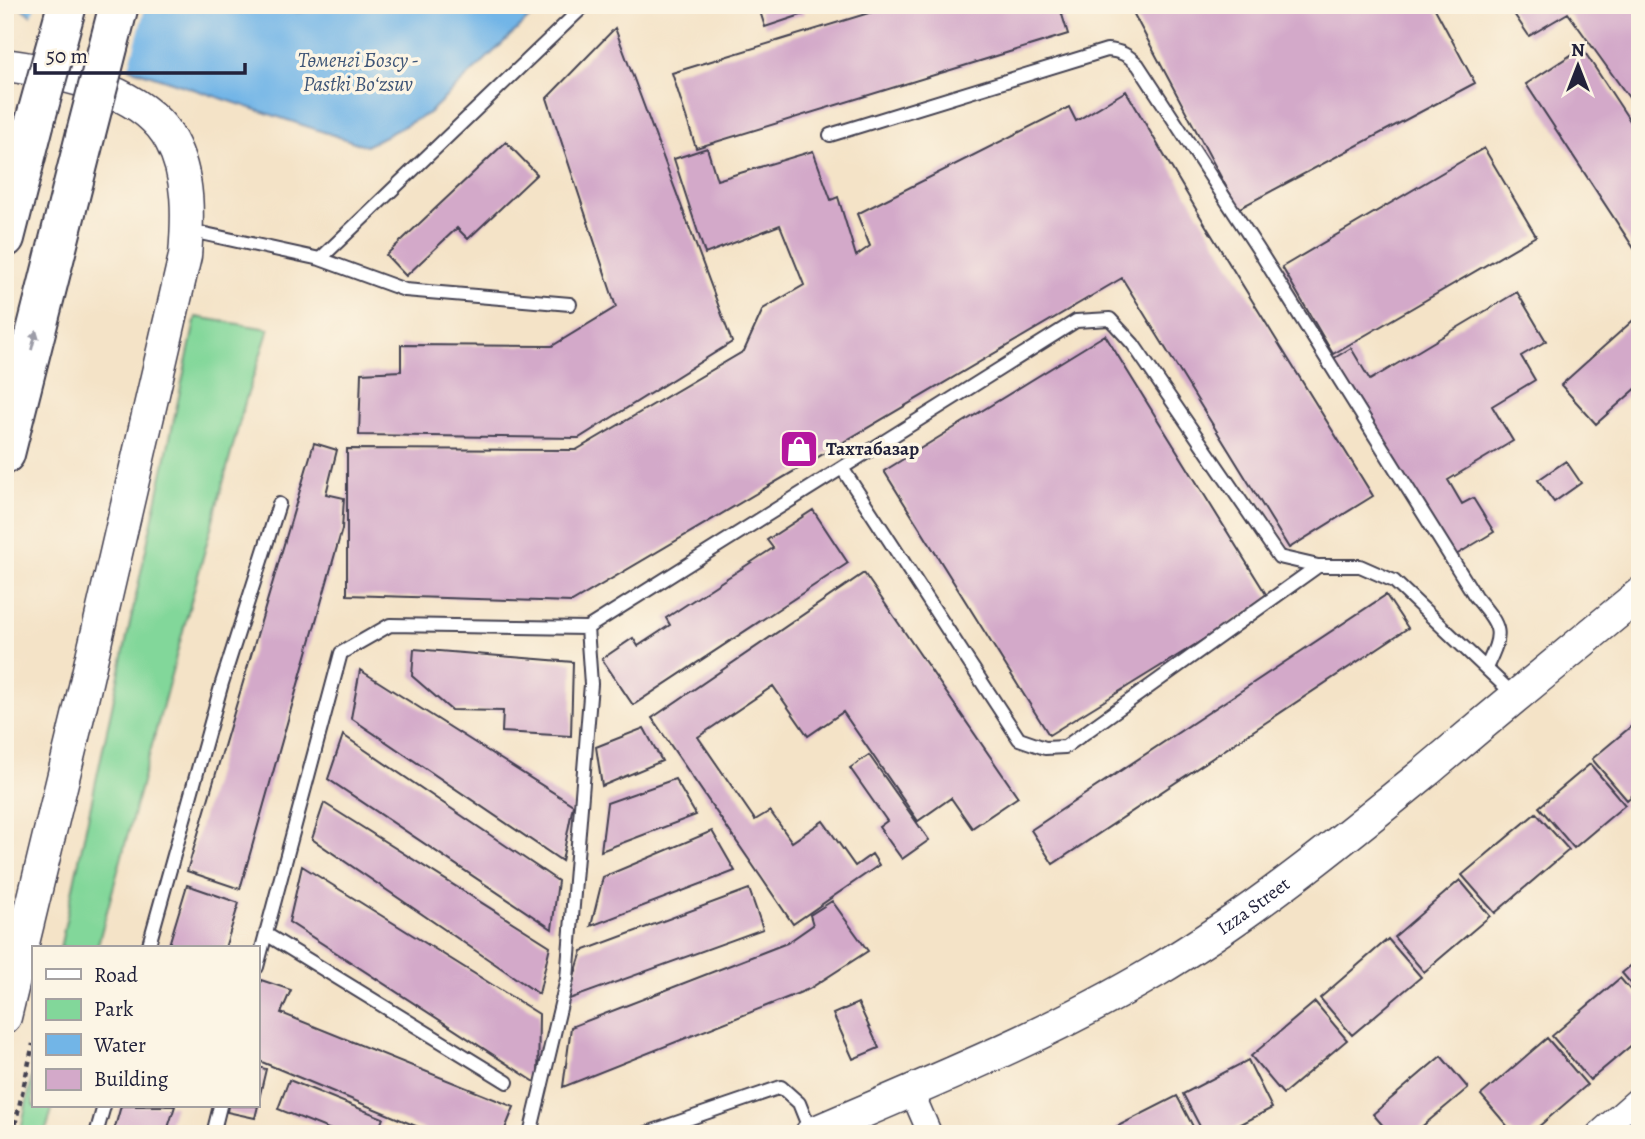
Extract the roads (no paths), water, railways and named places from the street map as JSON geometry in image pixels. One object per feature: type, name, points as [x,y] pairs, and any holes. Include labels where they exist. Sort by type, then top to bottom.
[{"type":"highway","points":[[5,238],[66,5]]},
{"type":"highway","points":[[5,454],[119,5]]},
{"type":"street","points":[[5,65],[54,74],[88,84],[120,96],[153,118],[171,139],[182,168],[187,204],[185,256],[5,1017]]},
{"type":"street","name":"Izza Street","points":[[811,1134],[1099,1003],[1220,930],[1284,885],[1640,594]]},
{"type":"street","points":[[911,1090],[930,1134]]},
{"type":"street","points":[[1598,1134],[1640,1097]]},
{"type":"lane","points":[[320,259],[585,5]]},
{"type":"lane","points":[[830,135],[1107,50],[1119,51],[1128,56],[1138,65],[1258,249],[1475,596],[1495,620],[1499,640],[1486,668]]},
{"type":"lane","points":[[187,230],[320,259],[405,290],[570,304]]},
{"type":"lane","points":[[259,960],[341,653],[390,625],[587,628],[1076,321],[1110,320],[1133,344],[1279,557],[1318,566],[1360,566],[1394,580],[1516,696]]},
{"type":"lane","points":[[842,468],[1019,739],[1045,748],[1065,747],[1318,566]]},
{"type":"lane","points":[[149,946],[222,683],[279,504]]},
{"type":"lane","points":[[530,1134],[567,979],[591,684],[587,628]]},
{"type":"lane","points":[[266,934],[507,1082]]},
{"type":"lane","points":[[644,1134],[781,1087],[799,1103],[811,1134]]},
{"type":"lane","points":[[96,1134],[103,1108]]},
{"type":"lane","points":[[213,1134],[220,1108]]},
{"type":"water","name":"Төменгі Бозсу - Pastki Boʻzsuv","points":[[16,5],[259,5],[298,12],[337,5],[543,5],[429,113],[366,146],[96,57]]},
{"type":"place","name":"Тахтабазар","points":[[799,449]]}]
